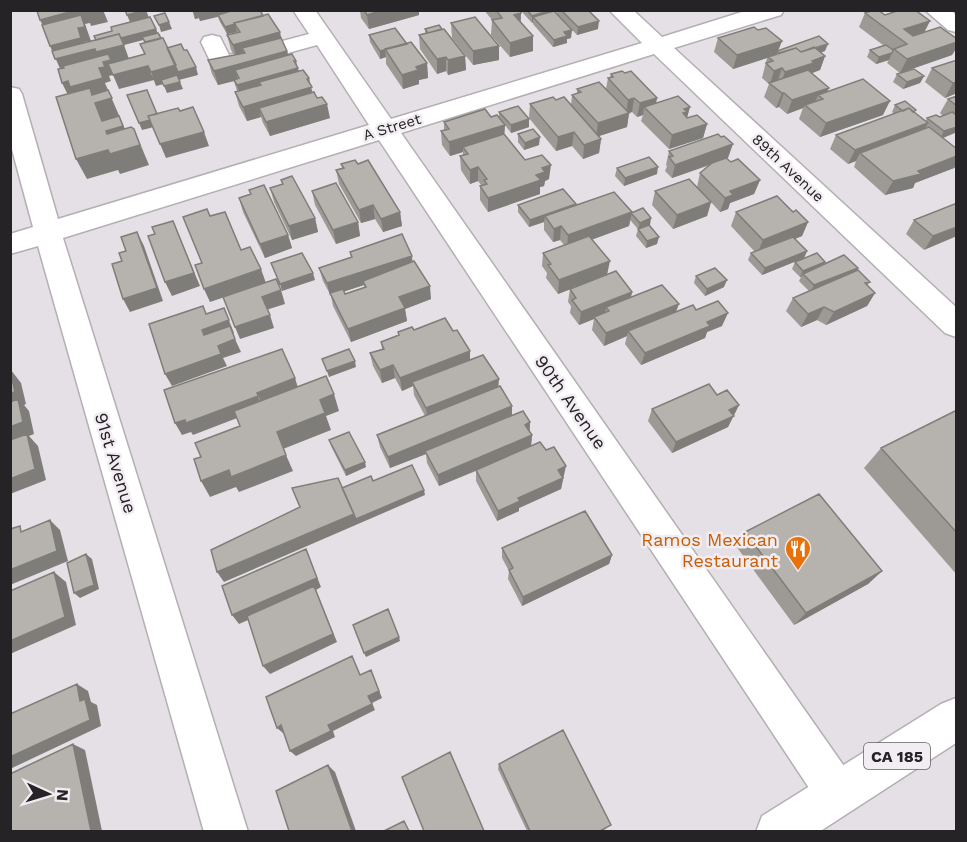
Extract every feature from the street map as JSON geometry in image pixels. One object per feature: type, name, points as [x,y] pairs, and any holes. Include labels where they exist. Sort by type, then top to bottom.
[{"type":"street","name":"90th Avenue","points":[[304,10],[838,794]]},
{"type":"street","name":"89th Avenue","points":[[620,10],[957,325]]},
{"type":"street","name":"A Street","points":[[10,244],[773,10]]},
{"type":"street","points":[[936,10],[957,25]]},
{"type":"street","points":[[212,42],[222,64],[322,37]]},
{"type":"street","name":"91st Avenue","points":[[11,98],[48,233],[226,831]]},
{"type":"street","name":"CA 185","points":[[778,831],[957,719]]},
{"type":"building","points":[[37,10],[77,10],[40,20]]},
{"type":"building","points":[[125,10],[146,10],[127,15]]},
{"type":"building","points":[[234,10],[260,10],[263,16],[225,27],[218,15]]},
{"type":"building","points":[[364,10],[383,10],[367,15]]},
{"type":"building","points":[[496,10],[519,10],[521,13],[514,15],[533,36],[510,43],[492,20],[502,18]]},
{"type":"building","points":[[527,10],[551,10],[532,16]]},
{"type":"building","points":[[561,10],[588,10],[599,21],[578,27]]},
{"type":"building","points":[[878,10],[885,15],[900,10],[915,10],[930,21],[904,29],[913,36],[940,27],[957,39],[957,42],[907,59],[894,49],[907,44],[865,13]]},
{"type":"building","points":[[554,11],[572,30],[564,32],[567,36],[554,40],[533,17]]},
{"type":"building","points":[[165,13],[169,22],[159,25],[154,16]]},
{"type":"building","points":[[268,14],[280,32],[233,45],[227,35],[240,32],[234,23]]},
{"type":"building","points":[[81,15],[85,27],[78,28],[81,38],[50,46],[42,25]]},
{"type":"building","points":[[150,17],[156,29],[121,38],[119,34],[96,40],[94,36],[112,31],[111,27]]},
{"type":"building","points":[[475,17],[499,46],[473,51],[451,23]]},
{"type":"building","points":[[439,25],[442,29],[428,33],[425,29]]},
{"type":"building","points":[[754,27],[758,30],[766,28],[782,41],[737,55],[718,38]]},
{"type":"building","points":[[395,28],[407,44],[380,51],[369,35]]},
{"type":"building","points":[[444,29],[465,56],[448,60],[446,57],[437,59],[419,35]]},
{"type":"building","points":[[158,33],[161,38],[145,42],[142,37]]},
{"type":"building","points":[[119,34],[124,45],[96,52],[95,49],[55,59],[52,51]]},
{"type":"building","points":[[819,36],[828,44],[801,52],[796,48],[779,53],[777,51]]},
{"type":"building","points":[[163,38],[176,65],[151,72],[148,66],[113,75],[108,64],[145,54],[140,44]]},
{"type":"building","points":[[281,38],[287,51],[214,71],[208,60],[245,53],[242,48]]},
{"type":"building","points":[[411,42],[427,63],[416,67],[418,70],[402,75],[385,49]]},
{"type":"building","points":[[181,44],[196,67],[178,72],[167,48]]},
{"type":"building","points":[[886,45],[893,50],[892,53],[879,57],[870,50]]},
{"type":"building","points":[[814,47],[825,56],[812,61],[814,63],[785,72],[782,68],[774,71],[766,63],[773,61],[768,57],[796,48],[801,52]]},
{"type":"building","points":[[108,54],[111,60],[103,62],[105,67],[99,68],[103,78],[70,87],[68,81],[62,83],[58,69]]},
{"type":"building","points":[[292,54],[298,68],[237,85],[234,80],[239,78],[235,70]]},
{"type":"building","points":[[957,60],[957,82],[953,83],[932,68]]},
{"type":"building","points":[[914,69],[924,76],[907,82],[897,74]]},
{"type":"building","points":[[303,70],[312,87],[243,107],[235,92],[261,85],[259,82]]},
{"type":"building","points":[[808,70],[829,88],[792,100],[769,83]]},
{"type":"building","points":[[622,71],[625,73],[631,71],[657,98],[640,103],[634,98],[628,100],[608,78],[613,77],[611,74]]},
{"type":"building","points":[[177,75],[180,82],[164,86],[161,80]]},
{"type":"building","points":[[863,79],[890,101],[826,123],[805,105],[823,99],[818,95]]},
{"type":"building","points":[[599,82],[629,113],[598,123],[572,95],[581,92],[577,89]]},
{"type":"building","points":[[90,88],[92,95],[108,90],[112,98],[95,103],[102,121],[119,116],[123,126],[106,131],[107,134],[131,127],[140,145],[110,154],[108,150],[76,159],[56,97]]},
{"type":"building","points":[[147,90],[157,114],[148,116],[150,120],[139,123],[127,95]]},
{"type":"building","points":[[314,92],[317,98],[322,97],[327,104],[266,122],[259,108]]},
{"type":"building","points":[[678,96],[690,107],[684,109],[687,112],[683,113],[687,118],[697,115],[707,124],[672,135],[644,107]]},
{"type":"building","points":[[957,96],[957,106],[948,99]]},
{"type":"building","points":[[553,97],[556,100],[564,97],[601,139],[584,145],[574,132],[558,137],[530,104]]},
{"type":"building","points":[[905,101],[916,110],[913,112],[909,108],[903,111],[895,105]]},
{"type":"building","points":[[518,106],[529,119],[511,125],[499,112]]},
{"type":"building","points":[[193,107],[204,132],[160,144],[148,116],[178,108],[180,111]]},
{"type":"building","points":[[909,108],[928,123],[855,150],[836,135]]},
{"type":"building","points":[[485,109],[491,117],[497,115],[505,125],[449,142],[441,131],[449,129],[444,122]]},
{"type":"building","points":[[952,112],[957,115],[957,127],[944,131],[927,118],[936,115],[940,117]]},
{"type":"building","points":[[929,127],[957,149],[957,156],[918,171],[921,174],[893,181],[860,153]]},
{"type":"building","points":[[533,129],[540,137],[525,143],[518,134]]},
{"type":"building","points":[[504,134],[525,160],[542,155],[551,165],[542,168],[545,172],[536,175],[541,180],[488,198],[480,186],[487,184],[484,180],[487,179],[478,167],[470,170],[460,156],[468,154],[463,147]]},
{"type":"building","points":[[718,134],[733,144],[675,165],[669,157],[673,156],[669,151]]},
{"type":"building","points":[[649,157],[658,167],[625,178],[617,168]]},
{"type":"building","points":[[726,158],[731,162],[738,159],[760,180],[730,191],[733,195],[725,198],[700,173],[712,163]]},
{"type":"building","points":[[355,160],[358,164],[368,160],[400,212],[381,219],[373,205],[359,210],[336,170],[344,168],[341,164]]},
{"type":"building","points":[[292,176],[315,218],[289,226],[270,188],[283,184],[281,180]]},
{"type":"building","points":[[689,179],[711,202],[677,215],[655,191]]},
{"type":"building","points":[[336,183],[358,222],[333,230],[312,191]]},
{"type":"building","points":[[264,185],[288,235],[260,244],[239,198],[251,194],[249,190]]},
{"type":"building","points":[[563,189],[576,204],[530,220],[518,205]]},
{"type":"building","points":[[614,192],[632,212],[568,235],[561,226],[554,229],[545,216]]},
{"type":"building","points":[[777,196],[793,212],[796,210],[808,222],[763,240],[736,212]]},
{"type":"building","points":[[957,203],[957,227],[933,236],[914,220]]},
{"type":"building","points":[[643,208],[651,218],[640,223],[631,213]]},
{"type":"building","points":[[207,209],[210,216],[225,212],[241,250],[250,247],[261,269],[204,289],[195,265],[202,263],[183,217]]},
{"type":"building","points":[[173,221],[194,273],[165,282],[148,236],[155,234],[152,227]]},
{"type":"building","points":[[649,225],[659,237],[647,241],[638,229]]},
{"type":"building","points":[[137,232],[157,288],[123,299],[112,264],[122,261],[119,253],[126,251],[121,237]]},
{"type":"building","points":[[402,234],[412,256],[327,283],[319,268],[352,257],[350,252]]},
{"type":"building","points":[[589,236],[610,261],[559,280],[548,265],[551,264],[543,253]]},
{"type":"building","points":[[793,237],[807,251],[765,268],[751,253]]},
{"type":"building","points":[[302,253],[313,273],[280,284],[271,263]]},
{"type":"building","points":[[817,253],[825,262],[803,271],[795,262]]},
{"type":"building","points":[[844,255],[858,268],[814,285],[803,274]]},
{"type":"building","points":[[414,261],[430,286],[399,297],[405,308],[348,329],[330,293],[343,289],[345,294],[366,287],[363,281]]},
{"type":"building","points":[[715,268],[727,280],[707,289],[696,276]]},
{"type":"building","points":[[858,270],[870,282],[865,283],[875,293],[834,312],[824,307],[808,314],[793,298]]},
{"type":"building","points":[[616,271],[632,292],[581,312],[572,300],[576,298],[570,289]]},
{"type":"building","points":[[276,279],[281,290],[262,297],[270,315],[235,327],[223,297]]},
{"type":"building","points":[[662,285],[679,304],[606,333],[594,317],[609,311],[606,307]]},
{"type":"building","points":[[718,301],[728,313],[707,322],[710,326],[645,353],[628,331],[693,305],[696,310]]},
{"type":"building","points":[[203,306],[206,314],[224,308],[229,320],[202,330],[204,335],[230,326],[235,339],[218,346],[221,354],[165,374],[149,324]]},
{"type":"building","points":[[445,318],[453,331],[457,330],[470,351],[400,378],[393,365],[380,370],[370,353],[384,349],[381,342],[399,335],[398,332],[412,327],[414,330]]},
{"type":"building","points":[[282,349],[295,378],[257,393],[258,396],[186,423],[185,420],[175,423],[164,390]]},
{"type":"building","points":[[349,349],[355,361],[327,371],[322,359]]},
{"type":"building","points":[[483,355],[499,379],[426,408],[412,382]]},
{"type":"building","points":[[10,370],[15,392],[10,393]]},
{"type":"building","points":[[326,376],[334,394],[320,400],[325,413],[277,432],[286,455],[231,477],[229,470],[201,481],[194,459],[201,457],[195,443],[240,426],[234,411]]},
{"type":"building","points":[[709,384],[717,395],[727,390],[739,405],[729,410],[734,416],[676,442],[652,409]]},
{"type":"building","points":[[500,386],[512,406],[388,457],[377,435]]},
{"type":"building","points":[[18,399],[23,422],[10,427],[10,402]]},
{"type":"building","points":[[957,410],[957,533],[881,448]]},
{"type":"building","points":[[523,411],[530,422],[525,425],[532,435],[438,475],[425,451]]},
{"type":"building","points":[[349,432],[365,462],[345,470],[329,440]]},
{"type":"building","points":[[27,434],[35,469],[10,479],[10,440]]},
{"type":"building","points":[[540,442],[546,450],[554,447],[566,466],[558,470],[563,478],[518,498],[520,501],[498,511],[476,470]]},
{"type":"building","points":[[412,465],[424,490],[356,519],[342,488],[371,476],[373,481]]},
{"type":"building","points":[[338,478],[354,514],[217,572],[211,550],[300,507],[292,488]]},
{"type":"building","points":[[819,494],[882,571],[806,613],[745,532]]},
{"type":"building","points":[[585,511],[612,555],[523,597],[509,570],[513,568],[502,548]]},
{"type":"building","points":[[50,520],[57,551],[10,570],[10,529],[20,526],[21,532]]},
{"type":"building","points":[[306,549],[317,578],[232,615],[222,586]]},
{"type":"building","points":[[86,554],[94,585],[74,593],[67,563]]},
{"type":"building","points":[[54,572],[65,617],[10,641],[10,591]]},
{"type":"building","points":[[314,586],[333,634],[263,666],[247,616]]},
{"type":"building","points":[[388,609],[399,637],[364,653],[353,625]]},
{"type":"building","points":[[352,656],[360,675],[371,670],[379,691],[368,696],[372,704],[328,725],[331,731],[290,751],[281,725],[277,728],[266,697]]},
{"type":"building","points":[[77,684],[80,701],[85,699],[90,720],[10,757],[10,714]]},
{"type":"building","points":[[563,730],[611,825],[600,831],[530,831],[499,764]]},
{"type":"building","points":[[73,744],[91,831],[10,831],[10,774]]},
{"type":"building","points":[[450,752],[484,831],[424,831],[402,777]]},
{"type":"building","points":[[328,765],[352,831],[289,831],[276,791]]},
{"type":"building","points":[[404,821],[409,831],[384,831]]},
{"type":"place","name":"Ramos Mexican Restaurant","points":[[798,572]]}]
